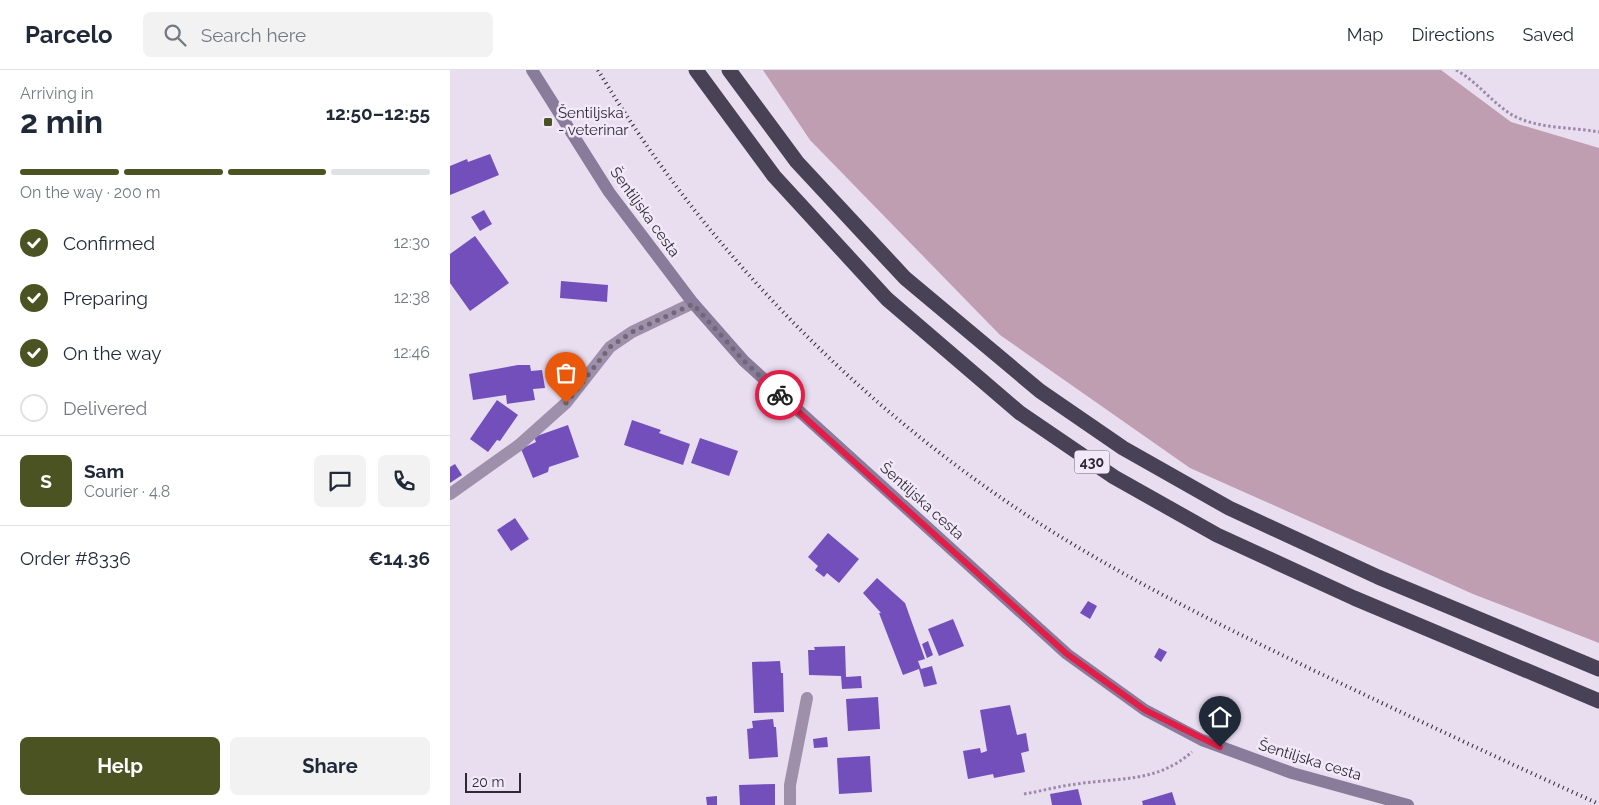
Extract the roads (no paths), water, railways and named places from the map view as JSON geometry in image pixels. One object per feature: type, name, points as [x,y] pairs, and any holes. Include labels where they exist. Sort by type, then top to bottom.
[{"type":"highway","name":"430","points":[[696,70],[774,176],[887,299],[1020,413],[1114,477],[1217,535],[1354,598],[1599,701]]},
{"type":"highway","name":"430","points":[[729,70],[797,162],[905,278],[1040,391],[1123,448],[1229,508],[1378,577],[1599,669]]},
{"type":"street","name":"Šentiljska cesta","points":[[532,70],[608,192],[693,304],[757,374],[1067,654],[1145,710],[1202,740],[1292,773],[1408,805]]},
{"type":"street","points":[[450,494],[519,445],[566,403],[610,347],[632,332],[693,304]]},
{"type":"street","points":[[790,805],[790,785],[807,698]]},
{"type":"railway","points":[[598,70],[639,134],[684,196],[732,255],[783,312],[837,366],[894,416],[954,464],[1016,508],[1126,575],[1317,672],[1599,804]]},
{"type":"place","name":"Šentiljska - veterinar","points":[[548,122]]}]
